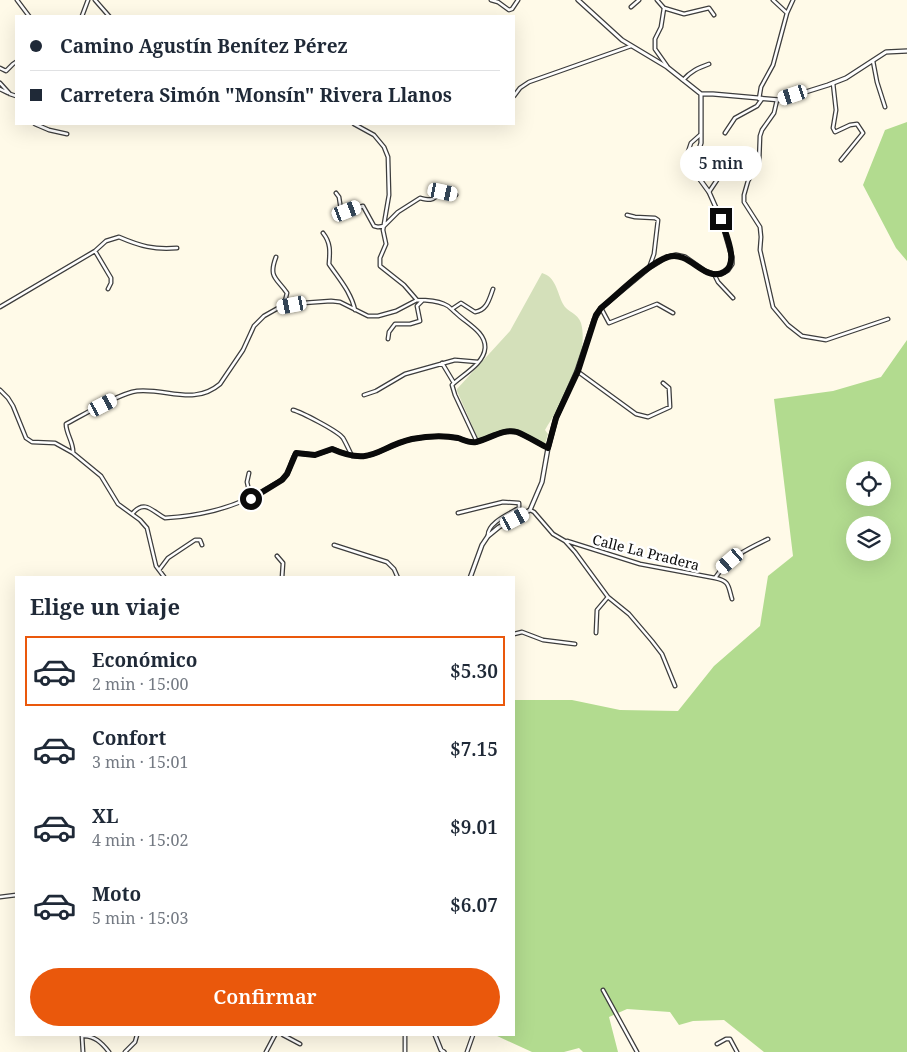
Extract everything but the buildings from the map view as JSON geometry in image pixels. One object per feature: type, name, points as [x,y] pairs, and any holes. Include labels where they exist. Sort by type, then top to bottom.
[{"type":"street","points":[[17,0],[28,15]]},
{"type":"street","points":[[82,15],[88,0]]},
{"type":"street","points":[[95,0],[108,15]]},
{"type":"street","points":[[490,0],[498,2],[509,10],[512,9],[518,0]]},
{"type":"street","points":[[578,0],[631,46],[667,67],[701,94],[777,100],[846,78],[872,59],[886,52],[907,51]]},
{"type":"street","points":[[631,7],[639,0]]},
{"type":"street","points":[[657,0],[664,8],[684,14],[709,8],[714,15]]},
{"type":"street","points":[[772,0],[787,13]]},
{"type":"street","points":[[724,133],[735,118],[757,106],[761,87],[773,65],[787,13],[793,0]]},
{"type":"street","points":[[664,8],[661,27],[655,39],[655,48],[667,67]]},
{"type":"street","points":[[515,95],[520,88],[529,82],[631,46]]},
{"type":"street","points":[[872,59],[877,82],[886,107]]},
{"type":"street","points":[[0,68],[6,71],[15,63]]},
{"type":"street","points":[[683,80],[690,72],[709,64]]},
{"type":"street","points":[[0,82],[10,94]]},
{"type":"street","points":[[832,83],[836,110],[834,132],[850,125],[858,124],[863,133],[841,160]]},
{"type":"street","points":[[0,89],[15,96]]},
{"type":"street","points":[[471,576],[482,545],[488,536],[499,527],[530,510],[542,482],[556,418],[578,371],[592,324],[601,308],[666,257],[676,255],[685,257],[705,271],[714,274],[721,274],[728,270],[732,264],[732,256],[721,219],[709,192],[696,174],[694,165],[702,143],[701,94]]},
{"type":"street","points":[[777,100],[774,113],[762,130],[760,136],[760,162],[748,181],[744,196],[744,202],[760,227],[760,250],[773,307],[788,325],[802,336],[822,340],[854,332],[888,319]]},
{"type":"street","points":[[37,125],[67,134]]},
{"type":"street","points":[[356,125],[374,135],[384,147],[388,158],[390,195],[383,230],[386,244],[380,258],[380,266],[404,285],[417,300]]},
{"type":"street","points":[[686,158],[691,143],[702,134]]},
{"type":"street","points":[[709,192],[717,180],[725,160]]},
{"type":"street","points":[[336,193],[339,197],[341,210],[347,211],[363,206],[374,226],[378,227],[384,226],[398,212],[420,198],[436,199],[443,192],[456,195]]},
{"type":"street","points":[[627,215],[635,218],[655,218],[658,220],[654,254],[650,268]]},
{"type":"street","points":[[323,233],[328,240],[329,264],[352,300],[354,310]]},
{"type":"street","points":[[0,307],[95,250],[106,241],[119,237],[141,247],[177,248]]},
{"type":"street","points":[[95,250],[111,278],[108,289]]},
{"type":"street","points":[[276,257],[273,265],[274,279],[287,294],[280,308]]},
{"type":"street","points":[[714,274],[718,282],[733,298]]},
{"type":"street","points":[[452,308],[461,302],[475,312],[482,310],[494,289]]},
{"type":"street","points":[[73,453],[74,450],[66,431],[66,424],[135,391],[153,391],[194,397],[214,389],[220,384],[243,350],[254,326],[264,316],[280,308],[303,303],[331,301],[340,302],[368,316],[396,312],[417,300],[444,303],[477,330],[484,339],[485,349],[471,371],[452,385],[477,442]]},
{"type":"street","points":[[388,339],[389,332],[395,324],[410,324],[420,321],[418,306],[423,300]]},
{"type":"street","points":[[601,308],[609,323],[657,304],[673,313]]},
{"type":"street","points":[[364,395],[376,391],[405,374],[442,363],[454,360],[478,362]]},
{"type":"street","points":[[442,363],[454,383]]},
{"type":"street","points":[[578,371],[636,414],[648,417],[670,407],[669,388],[663,383]]},
{"type":"street","points":[[0,390],[13,406],[26,438],[32,442],[55,443],[73,453],[101,476],[118,504],[133,513],[147,528],[159,570],[163,576]]},
{"type":"street","points":[[293,410],[303,412],[336,432],[342,437],[352,456]]},
{"type":"street","points":[[133,513],[137,509],[146,507],[153,509],[164,518],[179,517],[214,511],[251,499],[282,480],[287,474],[296,453],[315,455],[332,449],[348,456],[370,456],[409,440],[430,436],[477,442],[506,432],[516,432],[548,448]]},
{"type":"street","points":[[250,473],[247,482],[251,499]]},
{"type":"street","points":[[458,513],[503,502],[519,503],[519,508],[490,528],[488,536]]},
{"type":"street","points":[[530,510],[553,534],[565,541],[608,597],[629,614],[662,654],[675,686]]},
{"type":"street","name":"Calle La Pradera","points":[[565,541],[640,564],[715,578],[740,552],[768,539]]},
{"type":"street","points":[[159,570],[168,558],[195,540],[200,540],[202,544]]},
{"type":"street","points":[[334,545],[388,562],[397,576]]},
{"type":"street","points":[[277,556],[283,563],[282,576]]},
{"type":"street","points":[[715,578],[728,583],[732,600]]},
{"type":"street","points":[[596,633],[597,610],[608,597]]},
{"type":"street","points":[[515,634],[522,632],[544,640],[575,644]]},
{"type":"street","points":[[0,897],[15,895]]},
{"type":"street","points":[[603,990],[638,1052]]},
{"type":"street","points":[[82,1036],[83,1052]]},
{"type":"street","points":[[90,1036],[102,1043],[109,1052]]},
{"type":"street","points":[[125,1052],[135,1042],[137,1036]]},
{"type":"street","points":[[266,1052],[274,1036]]},
{"type":"street","points":[[405,1036],[405,1052]]},
{"type":"street","points":[[435,1036],[441,1050],[444,1052]]},
{"type":"street","points":[[467,1052],[473,1036]]},
{"type":"street","points":[[292,1037],[300,1044]]},
{"type":"street","points":[[717,1044],[730,1039],[736,1052]]},
{"type":"green space","points":[[907,122],[907,261],[896,248],[863,185],[885,130]]},
{"type":"green space","points":[[542,273],[553,281],[565,307],[581,323],[583,336],[582,350],[573,379],[545,430],[548,434],[545,444],[516,429],[505,430],[478,439],[457,389],[510,331]]},
{"type":"green space","points":[[907,340],[907,1052],[764,1052],[724,1020],[693,1021],[679,1025],[670,1012],[627,1009],[609,1017],[618,1052],[583,1052],[579,1048],[564,1052],[532,1052],[497,1036],[515,1036],[515,700],[572,700],[620,710],[678,711],[714,666],[760,626],[768,576],[793,556],[774,399],[833,391],[881,377]]},
{"type":"route","points":[[251,499],[282,480],[287,474],[296,453],[315,455],[332,449],[348,456],[361,457],[370,456],[409,440],[430,436],[477,442],[506,432],[516,432],[548,448],[556,418],[578,371],[592,324],[601,308],[666,257],[676,255],[685,257],[705,271],[714,274],[721,274],[728,270],[732,264],[732,256],[721,219]]}]
